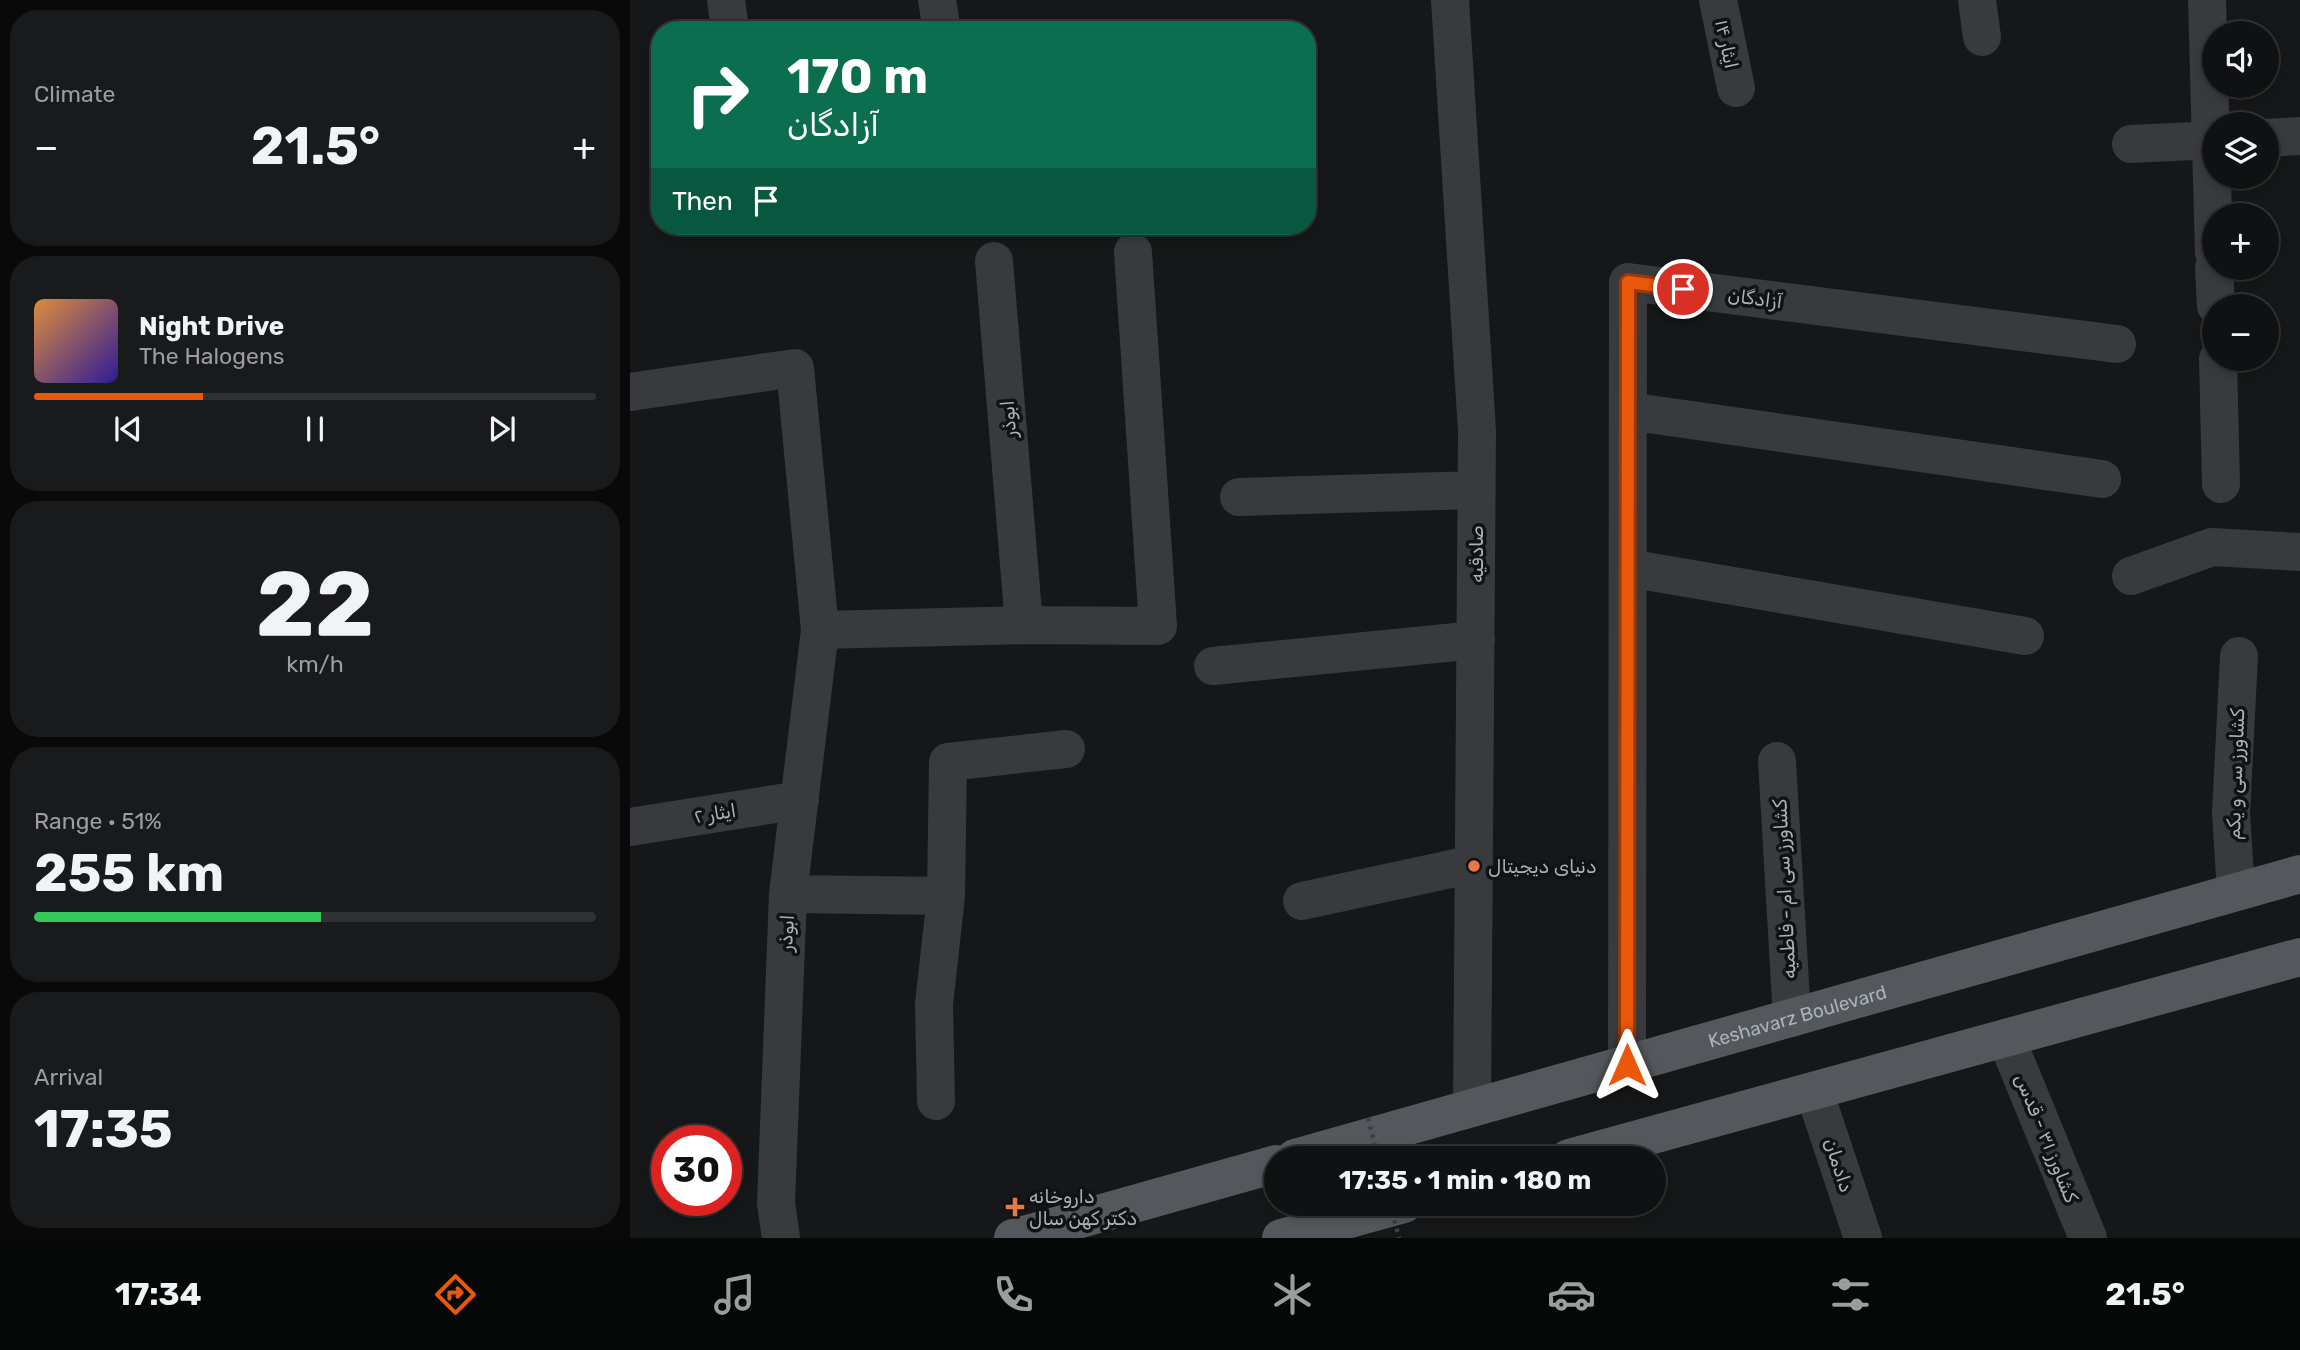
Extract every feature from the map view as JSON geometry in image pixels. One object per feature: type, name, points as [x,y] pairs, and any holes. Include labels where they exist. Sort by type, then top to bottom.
[{"type":"main road","name":"Keshavarz Boulevard","points":[[1337,1146],[2300,874]]},
{"type":"main road","points":[[1613,1146],[2300,957]]},
{"type":"main road","points":[[1013,1238],[1264,1167]]},
{"type":"main road","points":[[1281,1238],[1361,1216]]},
{"type":"street","points":[[726,0],[729,21]]},
{"type":"street","points":[[937,0],[940,21]]},
{"type":"street","name":"صادقیه","points":[[1450,0],[1476,417],[1472,1108]]},
{"type":"street","name":"ایثار ۱۴","points":[[1718,0],[1736,88]]},
{"type":"street","points":[[1977,0],[1982,37]]},
{"type":"street","points":[[2207,0],[2210,112]]},
{"type":"street","points":[[2279,137],[2300,136]]},
{"type":"street","points":[[2131,144],[2202,140]]},
{"type":"street","points":[[820,630],[1024,625],[1158,626],[1133,252]]},
{"type":"street","name":"ابوذر","points":[[994,261],[1024,625]]},
{"type":"street","name":"آزادگان","points":[[1627,1065],[1628,282],[2117,344]]},
{"type":"street","name":"ابوذر","points":[[630,392],[795,368],[820,630],[788,894],[776,1203],[781,1238]]},
{"type":"street","points":[[2218,371],[2221,484]]},
{"type":"street","points":[[1628,411],[2102,479]]},
{"type":"street","points":[[1239,497],[1476,490]]},
{"type":"street","points":[[2131,576],[2212,547],[2300,552]]},
{"type":"street","points":[[1628,568],[2025,636]]},
{"type":"street","points":[[1213,666],[1476,640]]},
{"type":"street","name":"كشاورز سی و يكم","points":[[2236,892],[2231,813],[2239,656]]},
{"type":"street","points":[[936,1101],[934,1004],[946,896],[948,762],[1066,749]]},
{"type":"street","name":"کشاورز سی ام - فاطمیه","points":[[1777,761],[1792,1018]]},
{"type":"street","name":"ایثار ۲","points":[[630,827],[800,800]]},
{"type":"street","points":[[1302,901],[1474,864]]},
{"type":"street","points":[[788,894],[946,896]]},
{"type":"street","name":"کشاورز ۳۱ - قدس","points":[[2006,1038],[2088,1238]]},
{"type":"street","name":"دادمان","points":[[1814,1091],[1863,1238]]},
{"type":"path","points":[[1368,1118],[1375,1146]]},
{"type":"path","points":[[1393,1216],[1399,1238]]},
{"type":"place","name":"دنیای دیجیتال","points":[[1474,866]]},
{"type":"place","name":"داروخانه دکتر کهن سال","points":[[1015,1207]]},
{"type":"route","points":[[1627,1065],[1628,282],[1683,289]]}]
